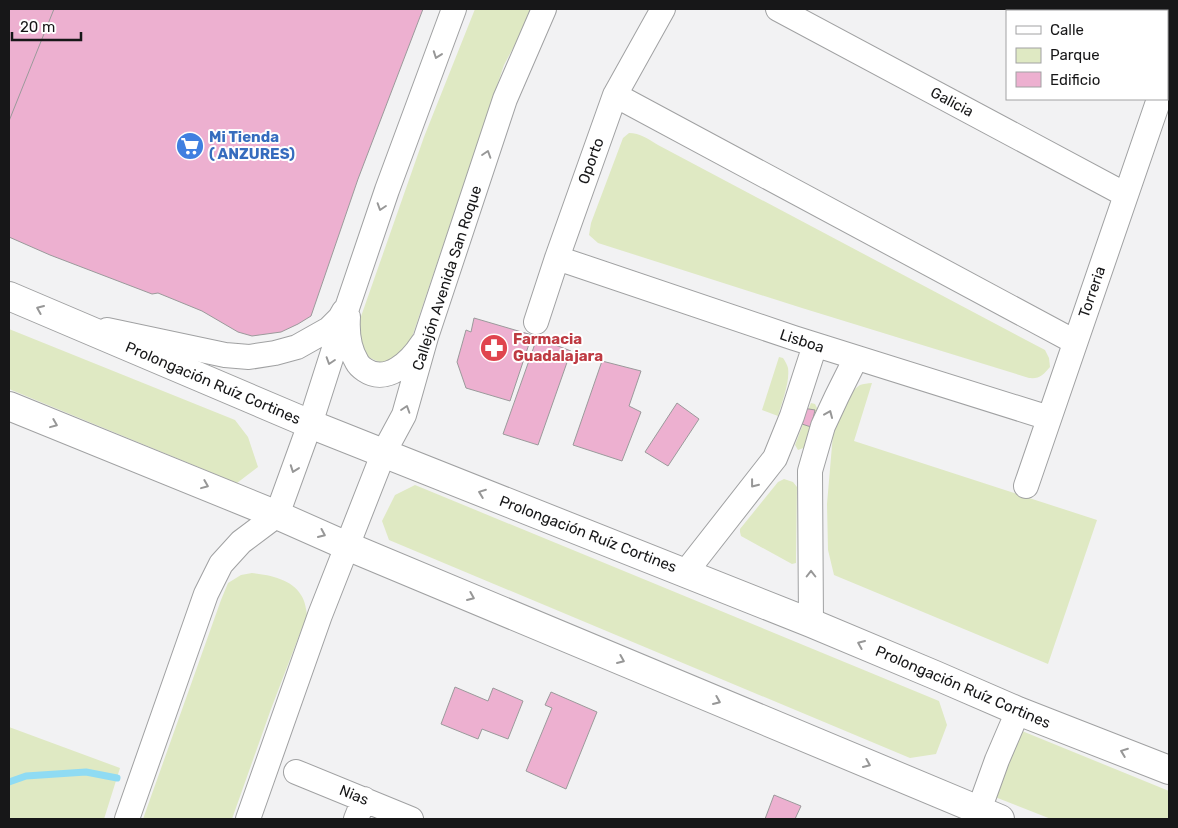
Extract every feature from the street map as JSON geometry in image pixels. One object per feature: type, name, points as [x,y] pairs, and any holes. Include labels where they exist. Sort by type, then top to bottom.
[{"type":"main road","name":"Prolongación Ruíz Cortines","points":[[9,296],[310,424],[811,622],[1018,712],[1169,770]]},
{"type":"main road","points":[[9,406],[277,515],[990,815]]},
{"type":"street","points":[[127,819],[206,594],[221,564],[241,542],[277,515],[310,424],[387,190],[454,9]]},
{"type":"street","name":"Callejón Avenida San Roque","points":[[248,819],[317,624],[347,546],[384,452],[404,415],[426,337],[505,99],[544,9]]},
{"type":"street","name":"Oporto","points":[[536,322],[556,258],[614,95],[663,9]]},
{"type":"street","name":"Galicia","points":[[778,9],[1126,195]]},
{"type":"street","points":[[614,95],[1075,342]]},
{"type":"street","name":"Torreria","points":[[1026,486],[1159,100]]},
{"type":"street","name":"Lisboa","points":[[556,258],[815,345],[1049,418]]},
{"type":"street","points":[[72,323],[226,355],[249,357],[292,349],[312,339],[329,329],[340,318],[348,305]]},
{"type":"street","points":[[348,305],[348,326],[353,354],[360,366],[375,375],[388,374],[407,362],[416,353],[426,337]]},
{"type":"street","points":[[685,572],[775,458],[792,416],[815,345]]},
{"type":"street","points":[[811,622],[810,470],[823,426],[856,358]]},
{"type":"street","points":[[775,458],[810,470]]},
{"type":"street","points":[[990,815],[997,760],[1018,712]]},
{"type":"street","name":"Nias","points":[[296,772],[360,809],[411,819]]},
{"type":"green space","points":[[475,9],[534,9],[504,65],[408,349],[387,364],[372,359],[364,352],[361,347],[358,325],[424,137]]},
{"type":"green space","points":[[629,133],[644,137],[1045,350],[1049,358],[1050,367],[1041,376],[1029,378],[598,243],[589,235],[591,223],[623,138]]},
{"type":"green space","points":[[9,329],[235,420],[248,437],[258,467],[237,483],[9,389]]},
{"type":"green space","points":[[779,357],[783,358],[786,363],[788,379],[778,416],[762,410]]},
{"type":"green space","points":[[872,383],[854,441],[1097,520],[1048,664],[834,575],[828,550],[827,504],[833,434],[840,414],[851,394],[860,385]]},
{"type":"green space","points":[[811,403],[815,404],[818,410],[806,447],[798,450],[795,445]]},
{"type":"green space","points":[[784,479],[793,482],[797,487],[796,563],[792,564],[741,536],[740,532],[740,529],[778,482]]},
{"type":"green space","points":[[415,485],[939,701],[947,725],[936,754],[910,758],[389,540],[382,521],[395,495]]},
{"type":"green space","points":[[252,573],[273,577],[292,585],[302,597],[307,615],[232,819],[143,819],[228,583],[241,575]]},
{"type":"green space","points":[[9,727],[120,768],[104,819],[9,819]]},
{"type":"green space","points":[[1022,731],[1169,791],[1169,819],[1051,819],[995,797]]},
{"type":"building","points":[[9,9],[54,9],[9,121]]},
{"type":"building","name":"Mi Tienda ( ANZURES)","points":[[9,9],[423,9],[358,179],[311,316],[281,332],[252,336],[238,332],[202,311],[158,293],[152,294],[50,255],[9,237]]},
{"type":"building","name":"Farmacia Guadalajara","points":[[474,318],[532,335],[510,401],[466,388],[457,362],[466,330],[471,332]]},
{"type":"building","points":[[537,338],[571,351],[538,445],[503,434]]},
{"type":"building","points":[[602,361],[641,371],[629,406],[641,412],[622,461],[573,445]]},
{"type":"building","points":[[677,403],[699,419],[668,466],[645,452]]},
{"type":"building","points":[[803,408],[815,410],[811,427],[799,423]]},
{"type":"building","points":[[455,687],[488,701],[493,688],[523,701],[508,739],[482,729],[478,739],[441,724]]},
{"type":"building","points":[[551,692],[597,712],[566,789],[526,771],[552,708],[545,705]]},
{"type":"building","points":[[774,795],[801,806],[795,819],[765,819]]},
{"type":"waterway","points":[[9,782],[26,776],[86,772],[117,778]]},
{"type":"place","name":"Mi Tienda ( ANZURES)","points":[[190,146]]},
{"type":"place","name":"Farmacia Guadalajara","points":[[494,348]]}]
